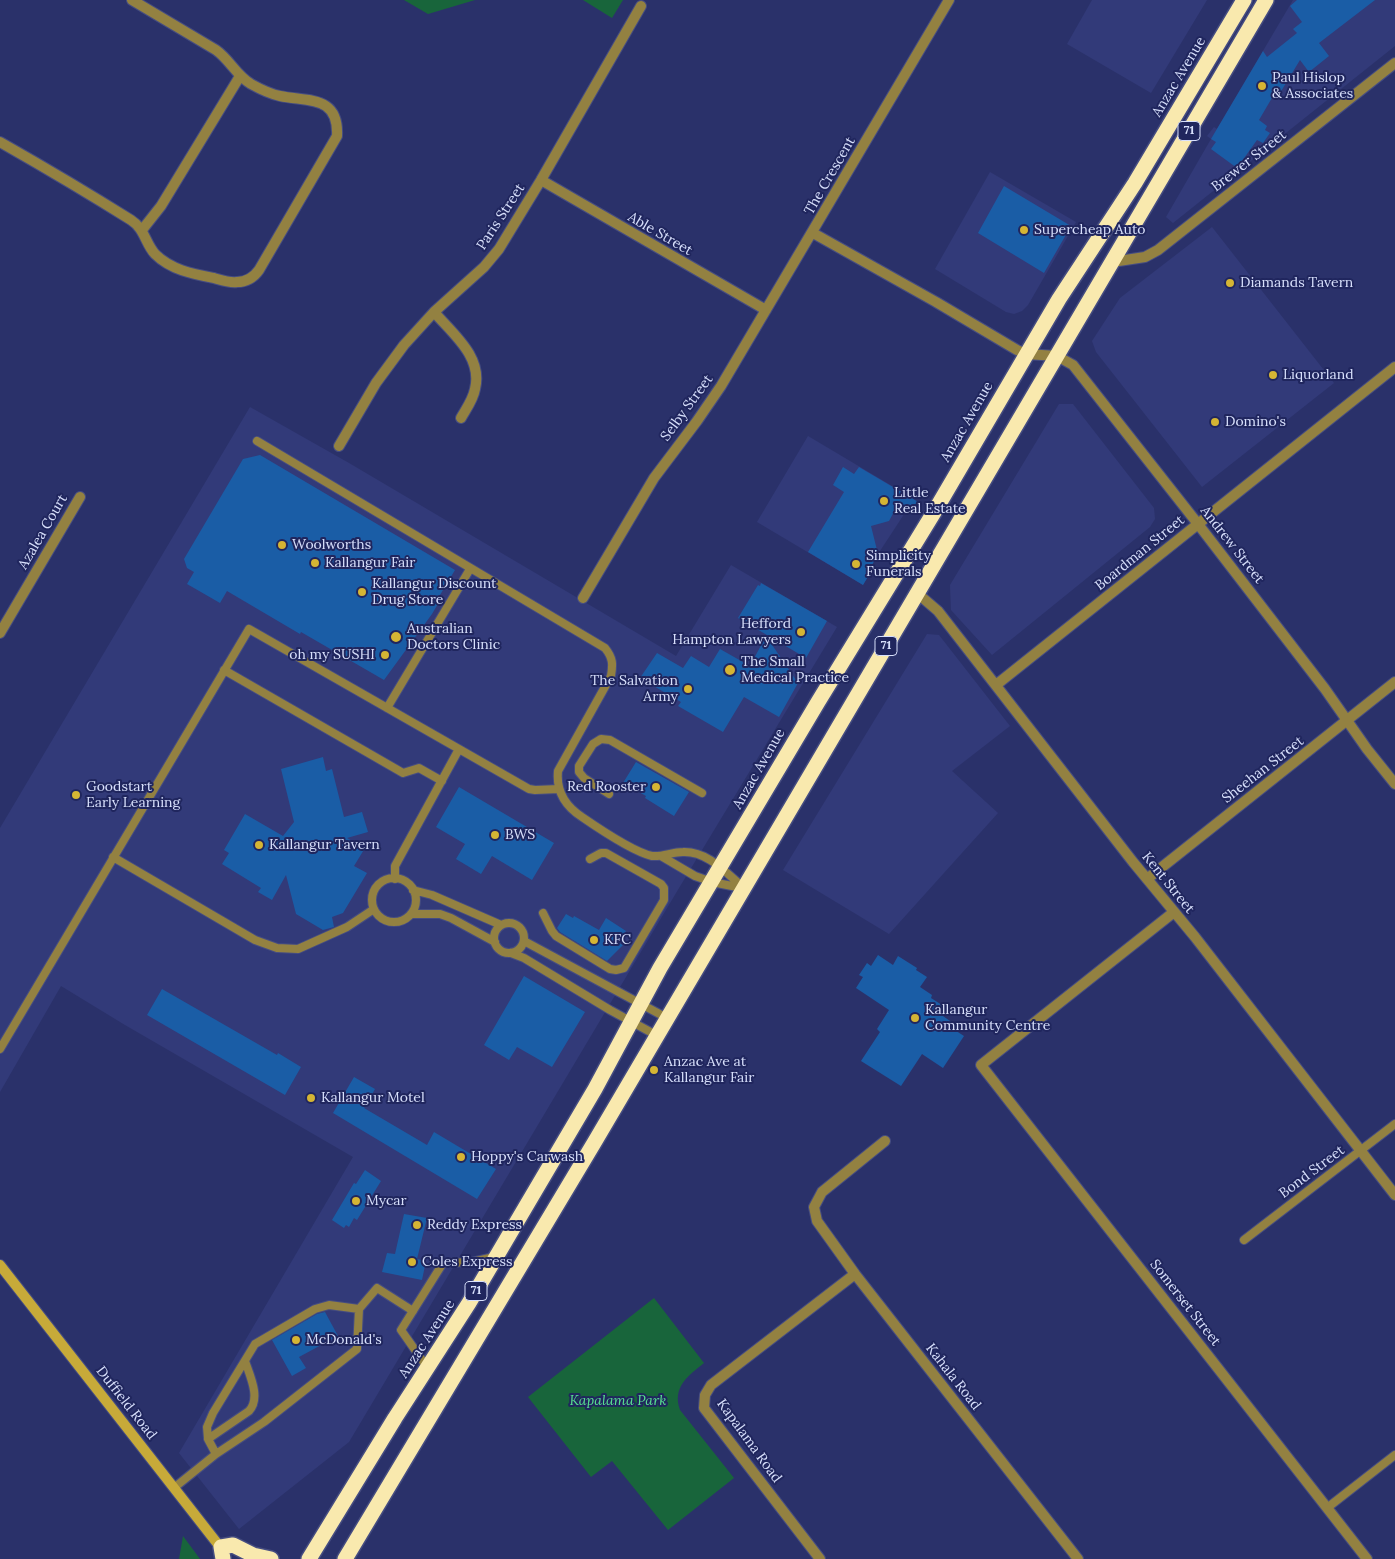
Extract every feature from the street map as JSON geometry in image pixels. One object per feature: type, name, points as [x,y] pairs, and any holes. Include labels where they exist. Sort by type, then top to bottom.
[{"type":"highway","name":"Anzac Avenue","points":[[310,1557],[395,1418],[470,1302],[595,1089],[640,1004],[818,702],[936,509],[1026,354],[1135,184],[1244,0]]},
{"type":"highway","name":"71","points":[[345,1559],[744,888],[1266,0]]},
{"type":"highway","points":[[224,1555],[233,1545],[253,1555],[271,1559]]},
{"type":"highway","points":[[296,1559],[310,1557]]},
{"type":"street","points":[[0,142],[132,220],[142,230],[155,253],[176,268],[237,282],[249,279],[259,270],[337,136],[333,114],[317,101],[273,94],[256,87],[240,76],[222,54],[132,0]]},
{"type":"street","name":"The Crescent","points":[[949,0],[813,232],[1026,354]]},
{"type":"street","name":"Paris Street","points":[[339,446],[385,369],[434,312],[493,257],[541,180],[641,6]]},
{"type":"street","name":"Brewer Street","points":[[1112,262],[1145,257],[1158,250],[1395,63]]},
{"type":"street","points":[[142,230],[161,206],[240,76]]},
{"type":"street","name":"Able Street","points":[[541,180],[766,310]]},
{"type":"street","name":"Selby Street","points":[[583,598],[654,478],[721,386],[813,232]]},
{"type":"street","points":[[434,312],[465,346],[475,366],[475,389],[472,399],[461,418]]},
{"type":"street","points":[[1026,354],[1057,356]]},
{"type":"street","name":"Andrew Street","points":[[1057,356],[1066,360],[1081,374],[1325,689],[1395,784]]},
{"type":"street","name":"Boardman Street","points":[[996,685],[1395,367]]},
{"type":"street","name":"Azalea Court","points":[[0,633],[80,497]]},
{"type":"street","name":"Kent Street","points":[[917,592],[938,612],[996,685],[1395,1195]]},
{"type":"street","name":"Sheehan Street","points":[[1147,879],[1395,682]]},
{"type":"street","name":"Somerset Street","points":[[1174,912],[981,1065],[1366,1559]]},
{"type":"street","name":"Kahala Road","points":[[885,1141],[822,1192],[814,1207],[817,1222],[855,1274],[1078,1559]]},
{"type":"street","name":"Duffield Road","points":[[0,1265],[175,1487],[224,1555]]},
{"type":"street","name":"Kapalama Road","points":[[820,1559],[704,1408],[705,1395],[711,1384],[855,1274]]},
{"type":"lane","points":[[257,441],[604,648],[611,655],[613,664],[611,676],[558,771],[559,789],[562,797],[574,812],[591,824],[640,852],[661,856],[692,874],[712,882],[744,888]]},
{"type":"lane","points":[[387,708],[470,569]]},
{"type":"lane","points":[[0,1049],[248,629],[529,789],[559,789]]},
{"type":"lane","points":[[224,670],[403,773],[419,768],[442,781]]},
{"type":"lane","points":[[609,794],[584,778],[579,772],[580,766],[593,744],[601,739],[610,740],[702,793]]},
{"type":"lane","points":[[395,879],[395,866],[459,750]]},
{"type":"lane","points":[[661,856],[680,852],[707,857],[744,888]]},
{"type":"lane","points":[[543,913],[552,931],[561,940],[610,969],[624,968],[664,900],[664,888],[661,884],[611,855],[601,853],[590,859]]},
{"type":"lane","points":[[113,857],[254,940],[277,948],[298,949],[347,927],[374,909]]},
{"type":"lane","points":[[395,879],[409,884],[414,890],[416,902],[411,914],[403,920],[392,922],[381,918],[374,909],[373,897],[375,891],[383,882],[395,879]]},
{"type":"lane","points":[[414,890],[432,895],[501,925]]},
{"type":"lane","points":[[411,914],[440,914],[495,942]]},
{"type":"lane","points":[[511,953],[520,949],[524,941],[523,931],[511,922],[501,925],[495,932],[496,946],[503,952],[524,958],[656,1035]]},
{"type":"lane","points":[[524,941],[667,1018]]},
{"type":"lane","name":"Bond Street","points":[[1244,1240],[1395,1124]]},
{"type":"lane","points":[[428,1367],[401,1330],[444,1263],[472,1262],[496,1256]]},
{"type":"lane","points":[[175,1487],[216,1454],[264,1422],[357,1349],[359,1309],[377,1288],[413,1311]]},
{"type":"lane","points":[[216,1454],[208,1439],[206,1427],[255,1344],[314,1309],[329,1305],[359,1309]]},
{"type":"lane","points":[[208,1439],[249,1412],[255,1402],[245,1361]]},
{"type":"lane","points":[[1327,1508],[1395,1455]]},
{"type":"shaded area","points":[[1092,0],[1207,0],[1151,93],[1067,44]]},
{"type":"shaded area","points":[[1293,0],[1395,0],[1395,46],[1173,223],[1166,217],[1211,139],[1207,136],[1214,127],[1217,129]]},
{"type":"shaded area","points":[[990,172],[1076,222],[1028,305],[1022,311],[1014,314],[1006,312],[935,269]]},
{"type":"shaded area","points":[[1212,227],[1334,383],[1202,487],[1096,352],[1092,341],[1120,298]]},
{"type":"shaded area","points":[[1059,404],[1073,404],[1154,508],[1155,519],[1150,527],[992,655],[951,610],[950,585]]},
{"type":"shaded area","points":[[250,407],[349,463],[676,656],[731,565],[837,627],[349,1442],[239,1529],[179,1453],[353,1157],[61,986],[0,1092],[0,828]]},
{"type":"shaded area","points":[[808,436],[914,499],[878,554],[871,566],[872,570],[863,585],[757,522]]},
{"type":"shaded area","points":[[927,634],[939,635],[1010,726],[952,771],[998,813],[889,934],[783,870]]},
{"type":"green space","points":[[404,0],[475,0],[428,14]]},
{"type":"green space","points":[[583,0],[623,0],[612,18]]},
{"type":"green space","name":"Kapalama Park","points":[[654,1298],[704,1363],[687,1378],[680,1388],[678,1402],[680,1410],[734,1478],[668,1530],[612,1461],[591,1477],[528,1397]]},
{"type":"green space","points":[[183,1536],[200,1559],[179,1559]]},
{"type":"building","points":[[1297,0],[1375,0],[1319,43],[1329,56],[1309,72],[1300,60],[1280,93],[1276,91],[1259,120],[1267,126],[1265,130],[1270,133],[1263,143],[1257,140],[1237,168],[1211,149],[1216,142],[1211,139],[1263,51],[1267,57],[1297,33],[1293,29],[1302,22],[1290,6]]},
{"type":"building","name":"Supercheap Auto","points":[[1004,186],[1071,226],[1044,273],[978,233]]},
{"type":"building","name":"Kallangur Fair","points":[[260,455],[455,570],[437,600],[439,602],[432,614],[384,680],[227,591],[220,603],[187,584],[194,572],[187,568],[184,559],[243,459]]},
{"type":"building","points":[[843,467],[854,474],[859,467],[920,503],[896,508],[889,521],[871,526],[878,554],[871,567],[872,570],[863,585],[808,552],[844,492],[833,485]]},
{"type":"building","points":[[761,583],[827,621],[806,658],[738,618]]},
{"type":"building","points":[[766,636],[798,683],[779,717],[744,697],[723,732],[678,706],[681,702],[640,678],[657,653],[683,668],[691,656],[709,667],[720,649],[750,666]]},
{"type":"building","name":"Kallangur Tavern","points":[[323,757],[326,771],[332,769],[344,817],[362,812],[368,832],[347,838],[365,848],[354,866],[367,873],[343,913],[332,917],[334,927],[323,930],[296,914],[286,875],[272,900],[258,892],[261,888],[222,864],[229,853],[224,850],[245,814],[283,836],[294,822],[281,769]]},
{"type":"building","name":"Red Rooster","points":[[636,762],[689,792],[674,816],[645,798],[646,796],[623,783]]},
{"type":"building","name":"BWS","points":[[459,787],[554,843],[532,880],[492,856],[481,874],[456,859],[465,844],[436,827]]},
{"type":"building","name":"KFC","points":[[566,914],[573,918],[574,916],[599,930],[606,918],[626,931],[619,943],[623,945],[607,961],[560,932],[557,928]]},
{"type":"building","name":"Kallangur Community Centre","points":[[878,955],[893,965],[898,956],[927,977],[920,987],[932,995],[931,998],[945,1007],[940,1014],[953,1023],[950,1027],[964,1036],[943,1068],[922,1054],[901,1086],[861,1061],[880,1032],[877,1029],[889,1010],[856,988],[863,977],[859,975],[867,963],[871,966]]},
{"type":"building","points":[[524,976],[585,1012],[552,1067],[517,1047],[509,1060],[484,1045]]},
{"type":"building","points":[[162,989],[301,1067],[285,1095],[147,1015]]},
{"type":"building","points":[[354,1077],[375,1089],[364,1108],[427,1145],[434,1132],[496,1169],[477,1199],[333,1113]]},
{"type":"building","name":"Mycar","points":[[365,1170],[381,1181],[357,1220],[354,1218],[349,1227],[346,1225],[344,1228],[332,1220],[354,1183],[356,1184]]},
{"type":"building","points":[[404,1214],[427,1218],[417,1259],[426,1261],[422,1280],[382,1272],[387,1253],[395,1254]]},
{"type":"building","name":"McDonald's","points":[[325,1312],[338,1336],[299,1357],[306,1368],[292,1376],[272,1340],[317,1314]]},
{"type":"place","name":"Paul Hislop & Associates","points":[[1262,86]]},
{"type":"place","name":"Supercheap Auto","points":[[1024,230]]},
{"type":"place","name":"Diamands Tavern","points":[[1230,283]]},
{"type":"place","name":"Liquorland","points":[[1273,375]]},
{"type":"place","name":"Domino's","points":[[1215,422]]},
{"type":"place","name":"Little Real Estate","points":[[884,501]]},
{"type":"place","name":"Woolworths","points":[[282,545]]},
{"type":"place","name":"Kallangur Fair","points":[[315,563]]},
{"type":"place","name":"Simplicity Funerals","points":[[856,564]]},
{"type":"place","name":"Kallangur Discount Drug Store","points":[[362,592]]},
{"type":"place","name":"Hefford Hampton Lawyers","points":[[801,632]]},
{"type":"place","name":"Australian Doctors Clinic","points":[[396,637]]},
{"type":"place","name":"oh my SUSHI","points":[[385,655]]},
{"type":"place","name":"The Small Medical Practice","points":[[730,670]]},
{"type":"place","name":"The Salvation Army","points":[[688,689]]},
{"type":"place","name":"Red Rooster","points":[[656,787]]},
{"type":"place","name":"Goodstart Early Learning","points":[[76,795]]},
{"type":"place","name":"BWS","points":[[495,835]]},
{"type":"place","name":"Kallangur Tavern","points":[[259,845]]},
{"type":"place","name":"KFC","points":[[594,940]]},
{"type":"place","name":"Kallangur Community Centre","points":[[915,1018]]},
{"type":"place","name":"Anzac Ave at Kallangur Fair","points":[[654,1070]]},
{"type":"place","name":"Kallangur Motel","points":[[311,1098]]},
{"type":"place","name":"Hoppy's Carwash","points":[[461,1157]]},
{"type":"place","name":"Mycar","points":[[356,1201]]},
{"type":"place","name":"Reddy Express","points":[[417,1225]]},
{"type":"place","name":"Coles Express","points":[[412,1262]]},
{"type":"place","name":"McDonald's","points":[[296,1340]]}]
